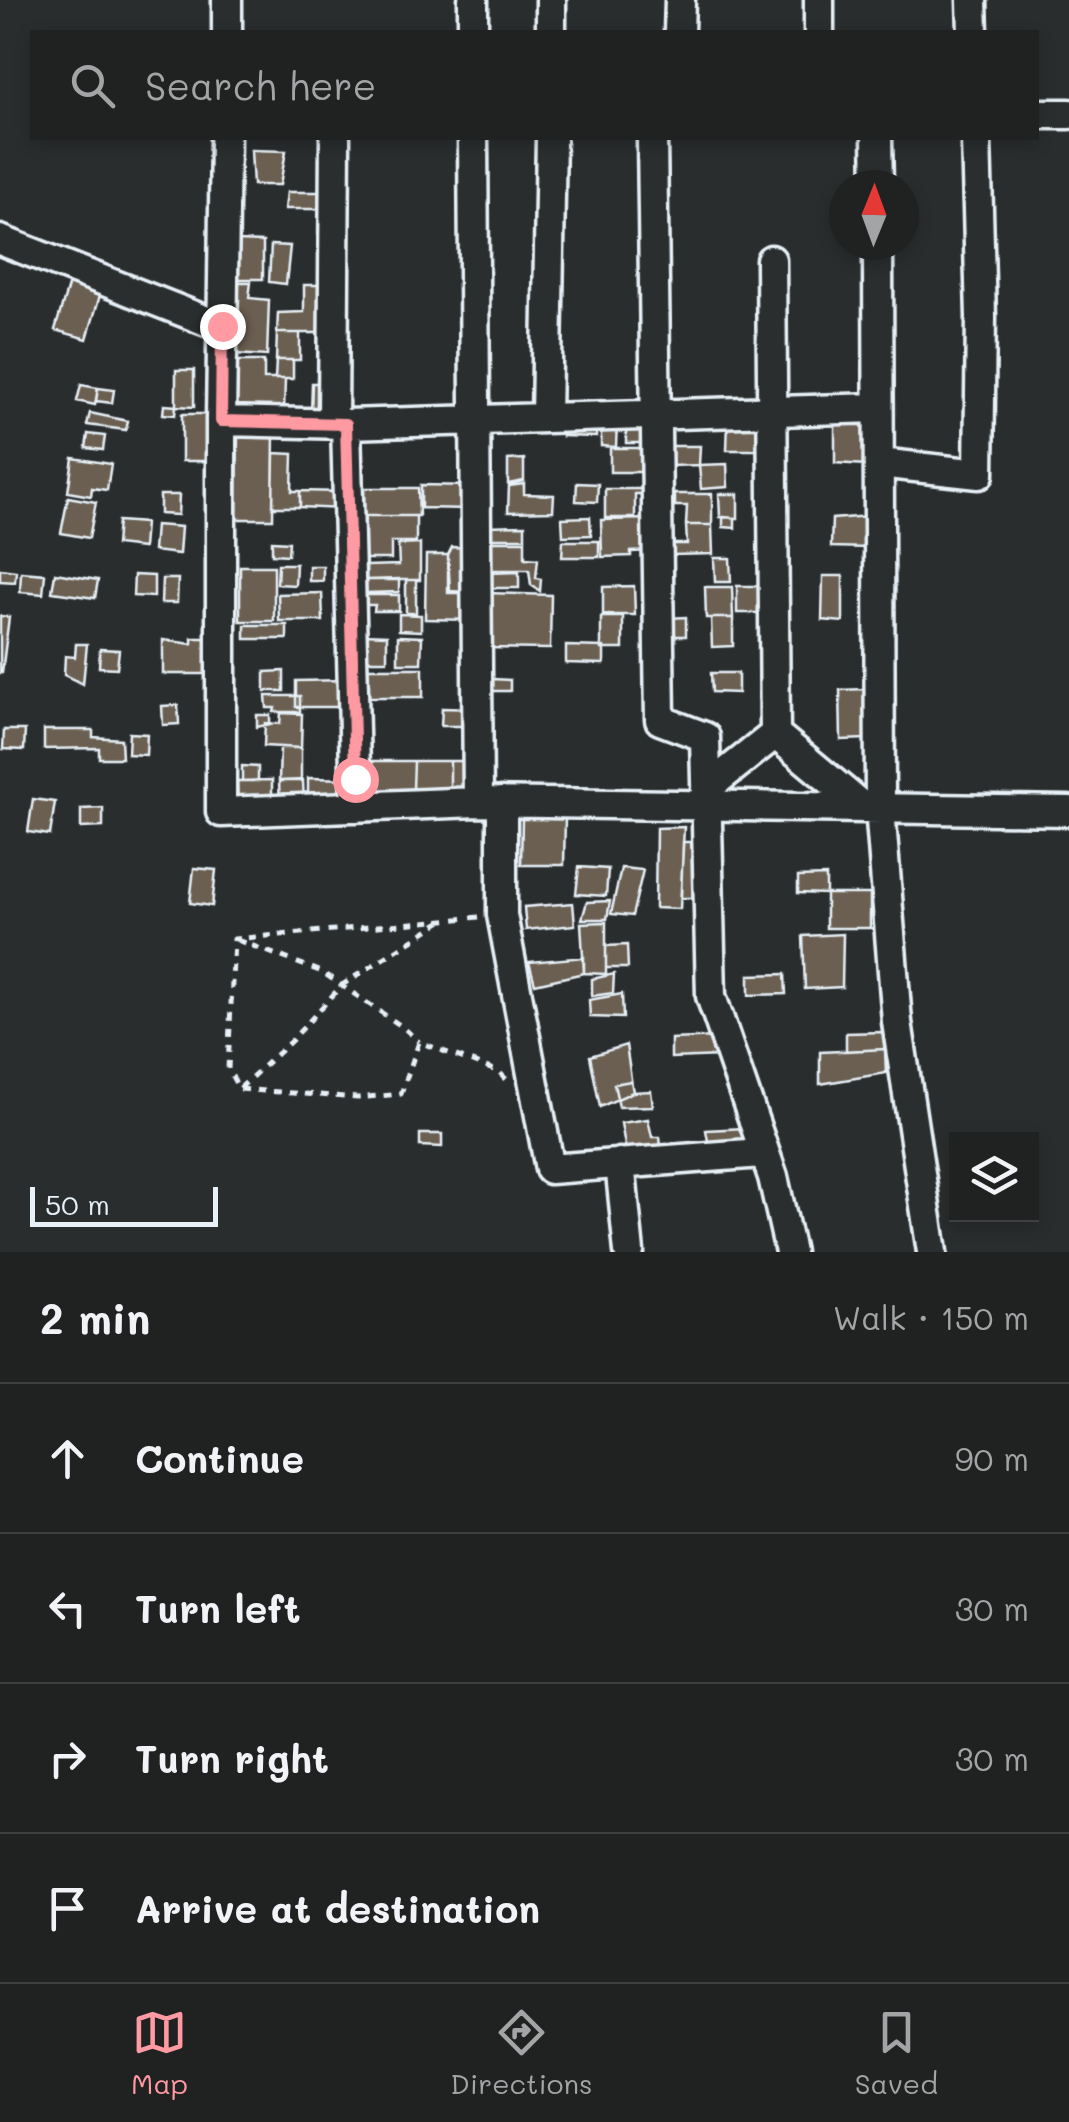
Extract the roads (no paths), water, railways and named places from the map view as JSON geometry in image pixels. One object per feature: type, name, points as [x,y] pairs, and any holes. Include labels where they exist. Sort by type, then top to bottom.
[{"type":"street","points":[[227,0],[227,30]]},
{"type":"street","points":[[473,0],[473,30]]},
{"type":"street","points":[[551,0],[551,30]]},
{"type":"street","points":[[680,0],[680,30]]},
{"type":"street","points":[[818,30],[819,0]]},
{"type":"street","points":[[972,0],[973,30]]},
{"type":"street","points":[[1039,114],[1069,114]]},
{"type":"street","points":[[225,140],[221,812],[706,797],[872,808],[1069,811]]},
{"type":"street","points":[[335,140],[340,423],[356,807]]},
{"type":"street","points":[[473,140],[474,420],[490,802],[502,915],[550,1170],[762,1153]]},
{"type":"street","points":[[546,418],[551,140]]},
{"type":"street","points":[[652,140],[660,720],[705,737],[711,996],[773,1177],[790,1252]]},
{"type":"street","points":[[877,140],[878,170]]},
{"type":"street","points":[[879,463],[978,474],[981,316],[976,140]]},
{"type":"street","points":[[0,240],[222,326]]},
{"type":"street","points":[[706,797],[775,734],[771,260]]},
{"type":"street","points":[[878,260],[879,463],[872,808],[932,1252]]},
{"type":"street","points":[[221,421],[340,423],[878,408]]},
{"type":"street","points":[[775,734],[872,808]]},
{"type":"street","points":[[620,1163],[628,1252]]}]
